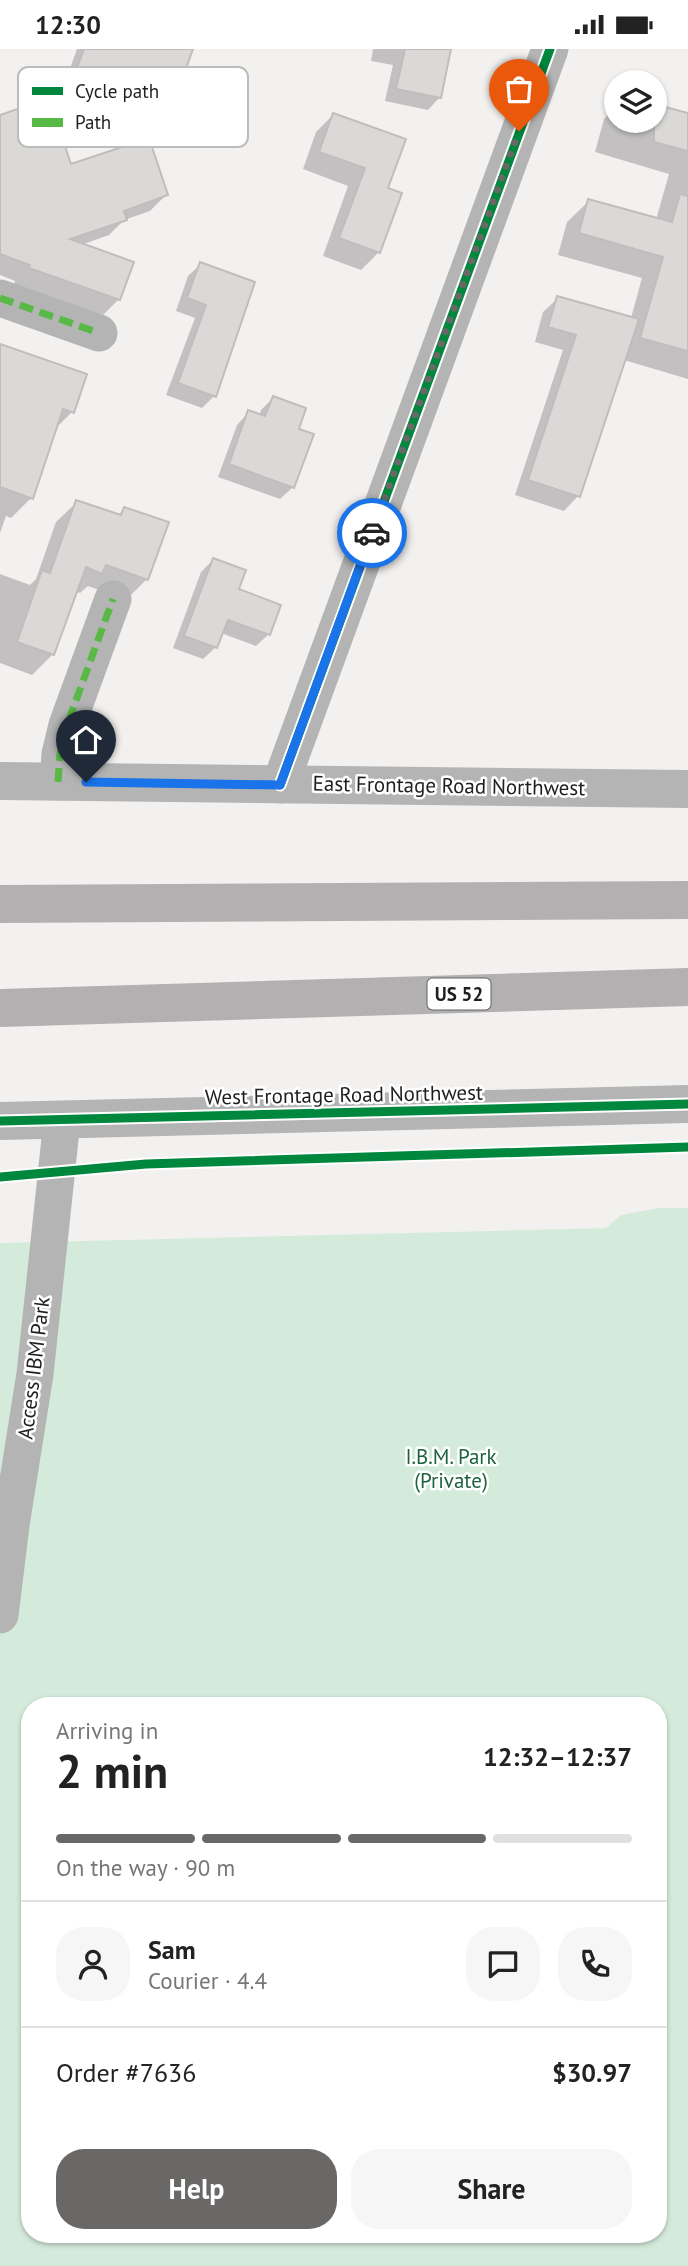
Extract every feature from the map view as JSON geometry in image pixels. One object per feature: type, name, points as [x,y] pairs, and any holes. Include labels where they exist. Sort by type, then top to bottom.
[{"type":"highway","points":[[0,878],[245,902]]},
{"type":"highway","points":[[0,904],[688,900]]},
{"type":"highway","name":"US 52","points":[[0,1000],[231,1002],[688,987]]},
{"type":"highway","points":[[0,1008],[231,1002]]},
{"type":"street","points":[[280,785],[550,49]]},
{"type":"street","points":[[0,298],[99,333]]},
{"type":"street","points":[[58,782],[60,754],[67,725],[113,600]]},
{"type":"street","name":"East Frontage Road Northwest","points":[[0,781],[688,789]]},
{"type":"street","name":"West Frontage Road Northwest","points":[[0,1121],[688,1104]]},
{"type":"street","name":"Access IBM Park","points":[[0,1615],[35,1374],[62,1119]]},
{"type":"green space","name":"I.B.M. Park (Private)","points":[[659,1208],[688,1208],[688,2266],[0,2266],[0,1243],[606,1228],[621,1215]]},
{"type":"building","points":[[84,49],[193,49],[187,67],[77,67]]},
{"type":"building","points":[[405,49],[451,49],[441,98],[396,89]]},
{"type":"building","points":[[667,107],[688,113],[688,151],[654,142],[654,133],[667,133]]},
{"type":"building","points":[[18,109],[18,147],[65,147],[71,164],[122,147],[152,147],[168,195],[124,211],[127,220],[70,239],[134,262],[120,300],[29,268],[30,265],[0,254],[0,115]]},
{"type":"building","points":[[333,113],[406,139],[388,188],[402,193],[380,253],[339,238],[365,168],[319,152]]},
{"type":"building","points":[[680,194],[688,196],[688,351],[640,338],[663,257],[579,233],[588,199],[672,222]]},
{"type":"building","points":[[200,262],[255,282],[216,397],[178,383],[206,305],[187,298]]},
{"type":"building","points":[[557,296],[639,319],[580,497],[528,480],[576,335],[548,327]]},
{"type":"building","points":[[0,344],[87,374],[74,413],[63,409],[33,499],[0,487]]},
{"type":"building","points":[[273,396],[306,408],[299,429],[314,434],[294,488],[229,464],[248,410],[265,416]]},
{"type":"building","points":[[76,500],[121,515],[124,507],[169,522],[148,580],[106,565],[102,574],[86,567],[54,655],[17,642],[42,570],[50,573]]},
{"type":"building","points":[[213,558],[246,570],[239,589],[281,605],[270,635],[228,620],[217,648],[184,636]]},
{"type":"marked path","points":[[0,298],[99,333]]},
{"type":"marked path","points":[[58,782],[60,754],[67,725],[113,599]]},
{"type":"cycle path","points":[[280,785],[550,49]]},
{"type":"cycle path","points":[[0,1121],[688,1104]]},
{"type":"cycle path","points":[[0,1177],[146,1164],[688,1147]]},
{"type":"way so far","points":[[372,533],[519,131]]},
{"type":"route","points":[[86,782],[280,785],[372,533]]}]
